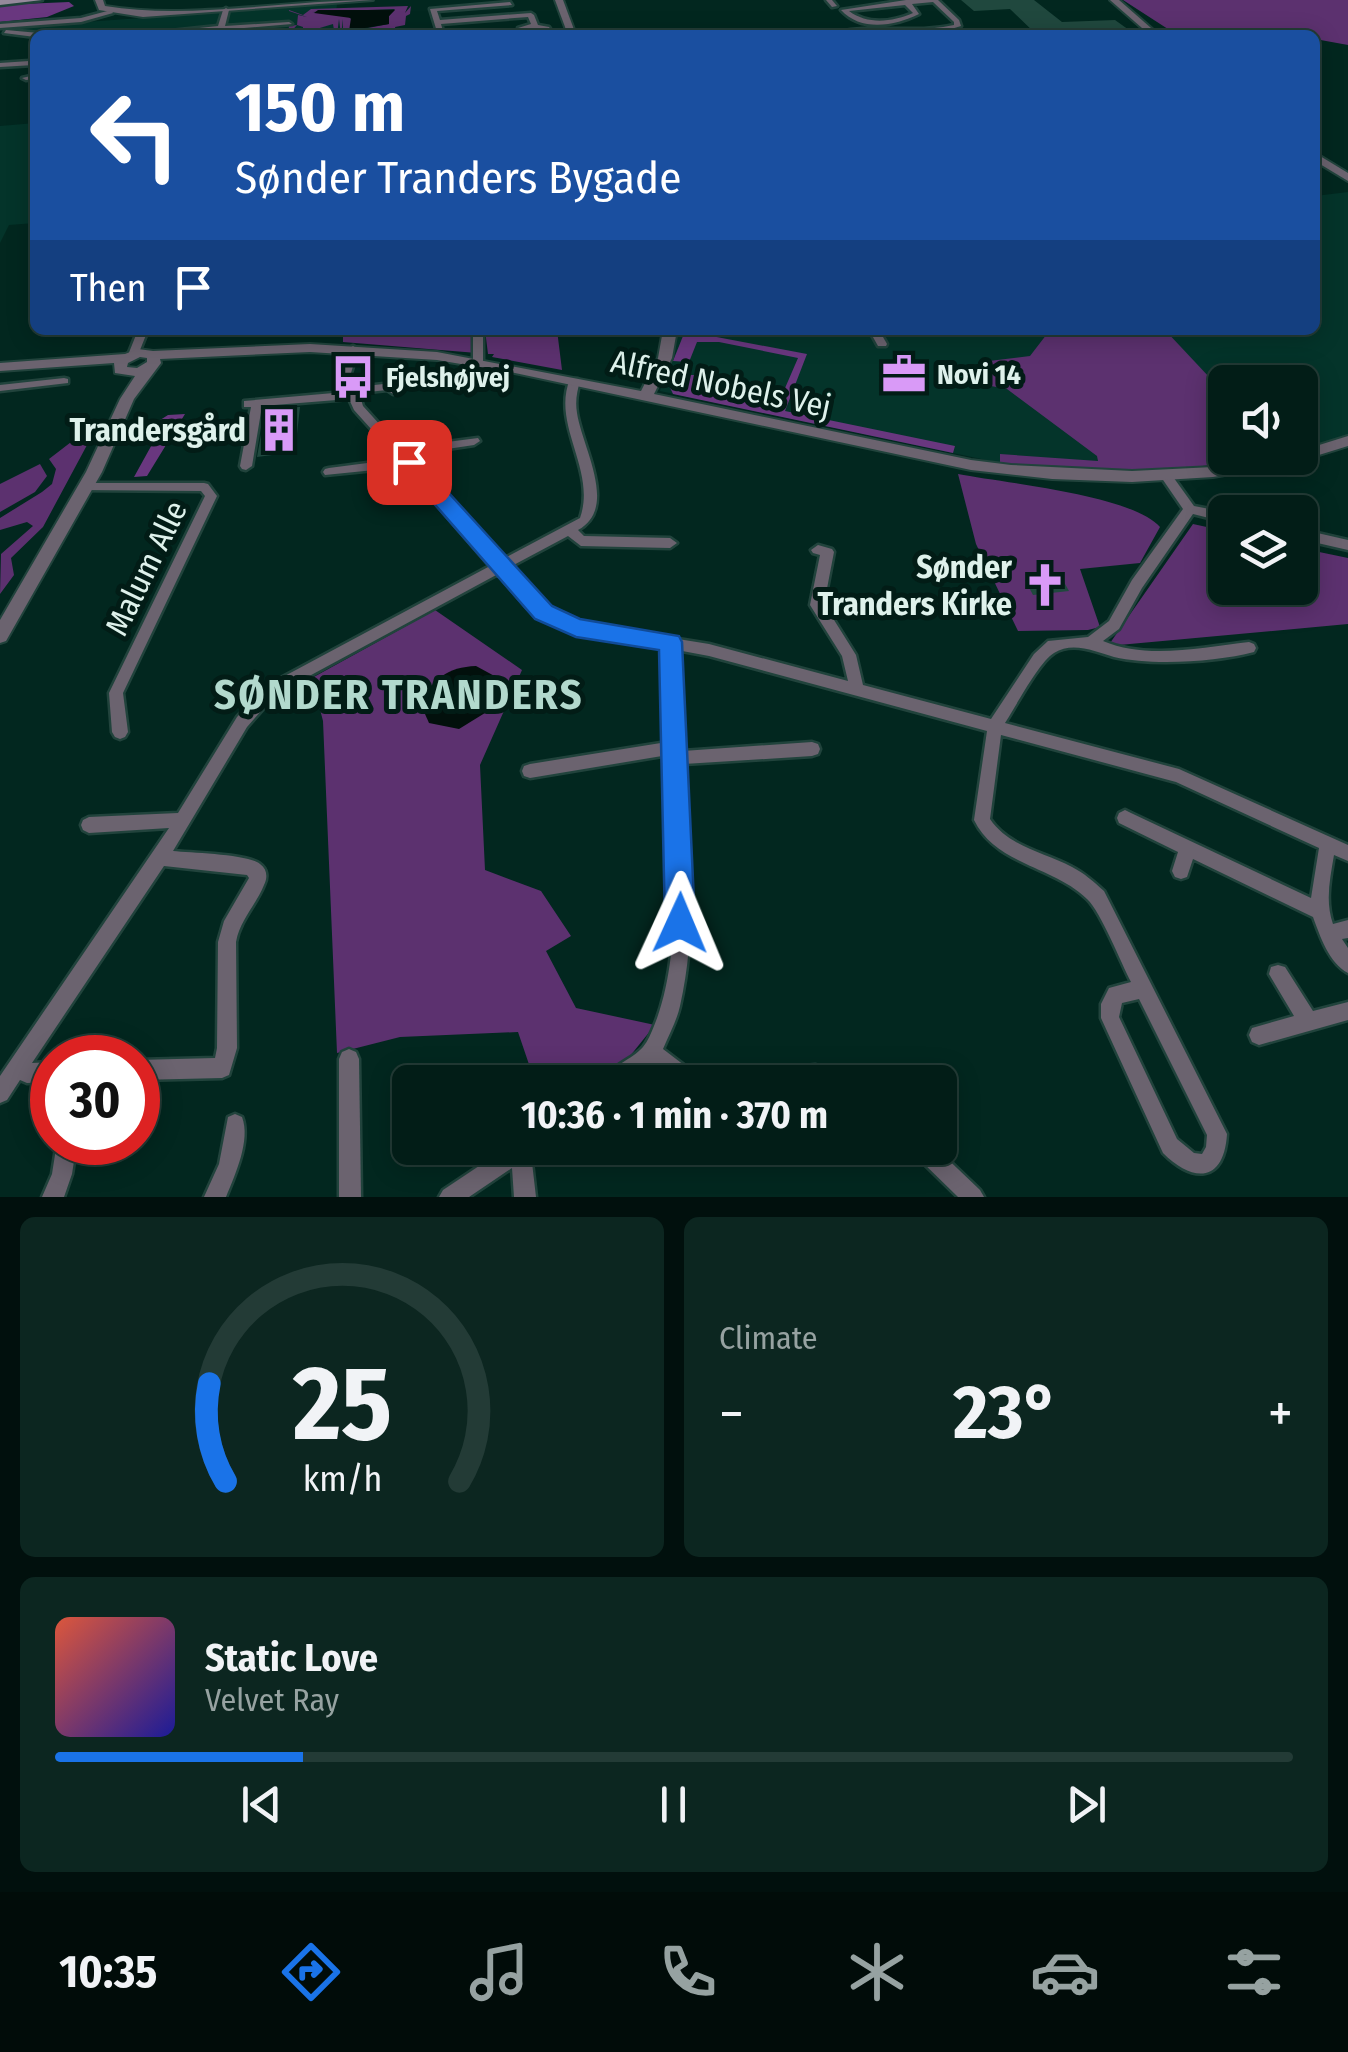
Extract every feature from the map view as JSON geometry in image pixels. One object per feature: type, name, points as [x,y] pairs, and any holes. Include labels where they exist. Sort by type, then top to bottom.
[{"type":"main road","points":[[0,2],[36,0]]},
{"type":"street","points":[[98,0],[102,8],[112,12],[143,15],[369,0]]},
{"type":"street","points":[[110,0],[112,12]]},
{"type":"street","points":[[559,0],[570,30]]},
{"type":"street","points":[[909,1],[917,13],[907,19],[864,23],[850,19],[844,10],[909,1],[934,0],[958,26],[939,30]]},
{"type":"street","points":[[1114,0],[1149,30]]},
{"type":"street","points":[[440,30],[433,9],[462,4],[510,4]]},
{"type":"street","points":[[221,28],[226,10]]},
{"type":"street","points":[[0,26],[81,20],[112,12]]},
{"type":"street","points":[[438,22],[531,15],[534,25]]},
{"type":"street","points":[[197,30],[289,24]]},
{"type":"street","points":[[10,25],[5,32],[30,34]]},
{"type":"street","points":[[520,30],[534,25],[549,30]]},
{"type":"street","points":[[0,65],[30,63]]},
{"type":"street","points":[[1320,159],[1348,178]]},
{"type":"street","points":[[137,363],[141,335]]},
{"type":"street","points":[[0,636],[85,487],[126,399],[148,335]]},
{"type":"street","points":[[478,335],[478,362]]},
{"type":"street","points":[[646,396],[665,358],[669,335]]},
{"type":"street","points":[[877,335],[882,344]]},
{"type":"street","points":[[353,349],[346,374],[350,393],[532,604],[557,620],[576,628],[670,642],[1179,776],[1348,854]]},
{"type":"street","name":"Alfred Nobels Vej","points":[[0,369],[137,363],[203,352],[353,349],[478,362],[970,465],[1063,476],[1166,477],[1208,473]]},
{"type":"street","points":[[0,388],[64,381]]},
{"type":"street","points":[[0,1094],[160,858],[242,722],[271,690],[571,530],[590,512],[587,465],[569,395],[574,381]]},
{"type":"street","points":[[246,466],[252,404],[393,386],[393,391]]},
{"type":"street","points":[[329,472],[474,441]]},
{"type":"street","name":"Alfred Nobels Vej","points":[[1318,450],[1348,441]]},
{"type":"street","points":[[1166,477],[1190,509],[1208,513]]},
{"type":"street","name":"Malum Alle","points":[[85,487],[204,487],[211,496],[116,694],[120,732]]},
{"type":"street","points":[[1143,988],[1116,995],[1110,1004],[1110,1018],[1170,1146],[1182,1160],[1200,1165],[1211,1162],[1218,1153],[1217,1134],[1098,898],[1065,872],[1017,854],[982,820],[995,726],[1039,658],[1053,645],[1091,642],[1114,625],[1137,584],[1190,509]]},
{"type":"street","points":[[571,530],[581,541],[670,543]]},
{"type":"street","points":[[1318,538],[1348,545]]},
{"type":"street","points":[[818,550],[827,552],[817,605],[849,655],[857,690]]},
{"type":"street","points":[[635,1065],[652,1052],[666,1025],[677,979],[682,895],[670,642]]},
{"type":"street","points":[[1091,642],[1104,649],[1134,653],[1249,648]]},
{"type":"street","points":[[530,771],[675,752],[812,749]]},
{"type":"street","points":[[1124,818],[1317,910]]},
{"type":"street","points":[[89,825],[183,820]]},
{"type":"street","points":[[1328,844],[1317,910],[1348,964]]},
{"type":"street","points":[[1181,871],[1187,848]]},
{"type":"street","points":[[160,858],[250,867],[258,872],[258,880],[230,926],[227,942],[227,1048],[222,1068],[160,1069]]},
{"type":"street","points":[[1328,934],[1348,929]]},
{"type":"street","points":[[1278,974],[1309,1022]]},
{"type":"street","points":[[1259,1035],[1348,1012]]},
{"type":"street","points":[[652,1052],[668,1065]]},
{"type":"street","points":[[350,1059],[350,1197]]},
{"type":"street","points":[[21,1064],[30,1073]]},
{"type":"street","points":[[215,1197],[229,1164],[234,1124]]},
{"type":"street","points":[[53,1197],[63,1165]]},
{"type":"street","points":[[450,1197],[498,1165]]},
{"type":"street","points":[[523,1165],[525,1197]]},
{"type":"street","points":[[940,1165],[973,1197]]},
{"type":"shaded area","points":[[1123,0],[1348,0],[1348,45],[1320,40],[1320,30],[1169,30]]},
{"type":"shaded area","points":[[69,2],[74,6],[47,17],[0,22],[0,5]]},
{"type":"shaded area","points":[[337,4],[336,15],[347,18],[346,30],[30,30],[30,34],[0,34],[4,28]]},
{"type":"shaded area","points":[[408,6],[405,13],[411,6],[405,25],[396,30],[357,30],[389,24],[395,9],[312,12],[347,15],[353,21],[349,30],[343,30],[343,19],[342,30],[339,19],[338,30],[333,24],[313,30],[297,25],[298,15],[307,17],[289,10],[303,15],[311,9]]},
{"type":"shaded area","points":[[395,10],[389,16],[389,24],[352,30],[351,18],[314,13]]},
{"type":"shaded area","points":[[30,123],[30,223],[9,225],[0,243],[0,126]]},
{"type":"shaded area","points":[[1348,192],[1348,435],[1318,447],[1318,365],[1208,365],[1208,461],[1047,469],[1000,463],[660,391],[675,335],[1320,335],[1320,195]]},
{"type":"shaded area","points":[[343,335],[475,335],[477,353],[343,342]]},
{"type":"shaded area","points":[[486,335],[558,335],[562,370],[492,357],[494,354],[488,354]]},
{"type":"shaded area","points":[[683,335],[706,335],[807,354],[785,411],[955,446],[953,453],[673,394],[666,379],[673,375],[695,375],[699,387],[779,402],[798,358],[719,342],[697,342],[689,362],[673,361]]},
{"type":"shaded area","points":[[1046,335],[1170,335],[1208,376],[1208,465],[1149,472],[1000,463],[1000,454],[1098,461],[1097,456],[1007,389],[975,383],[977,368],[989,361],[1030,356]]},
{"type":"shaded area","points":[[185,414],[147,476],[134,477],[155,439],[157,422],[168,415]]},
{"type":"shaded area","points":[[101,419],[43,527],[11,558],[14,575],[0,594],[1,554],[33,526],[27,522],[0,530],[0,518],[52,484],[56,469],[49,459]]},
{"type":"shaded area","points":[[40,464],[47,476],[35,492],[0,512],[0,484]]},
{"type":"shaded area","points":[[958,474],[1123,506],[1160,527],[1140,563],[1080,569],[1100,627],[1018,631],[976,544]]},
{"type":"shaded area","points":[[1193,524],[1208,527],[1208,605],[1318,605],[1318,552],[1348,558],[1348,624],[1108,646]]},
{"type":"shaded area","points":[[435,610],[522,670],[480,765],[485,870],[541,891],[571,936],[546,951],[576,1008],[655,1025],[623,1065],[529,1065],[518,1032],[400,1037],[337,1053],[323,721],[312,678]]},
{"type":"shaded area","points":[[476,666],[500,679],[493,708],[459,729],[429,723],[421,705],[430,688],[449,672]]},
{"type":"building","points":[[961,0],[1034,0],[1062,22],[1115,20],[1129,30],[1032,30],[1010,9],[974,11]]},
{"type":"building","name":"Trandersgård","points":[[300,407],[295,452],[257,457],[262,429],[282,427],[284,408]]},
{"type":"building","name":"Sønder Tranders Kirke","points":[[1060,575],[1069,591],[1033,595],[1025,580]]},
{"type":"place","name":"Novi 14","points":[[904,374]]},
{"type":"place","name":"Fjelshøjvej","points":[[353,377]]},
{"type":"place","name":"Trandersgård","points":[[279,430]]},
{"type":"place","name":"Sønder Tranders Kirke","points":[[1045,585]]},
{"type":"district","name":"SØNDER TRANDERS","points":[[399,695]]},
{"type":"route","points":[[409,462],[544,613],[576,628],[670,642],[680,923]]}]
